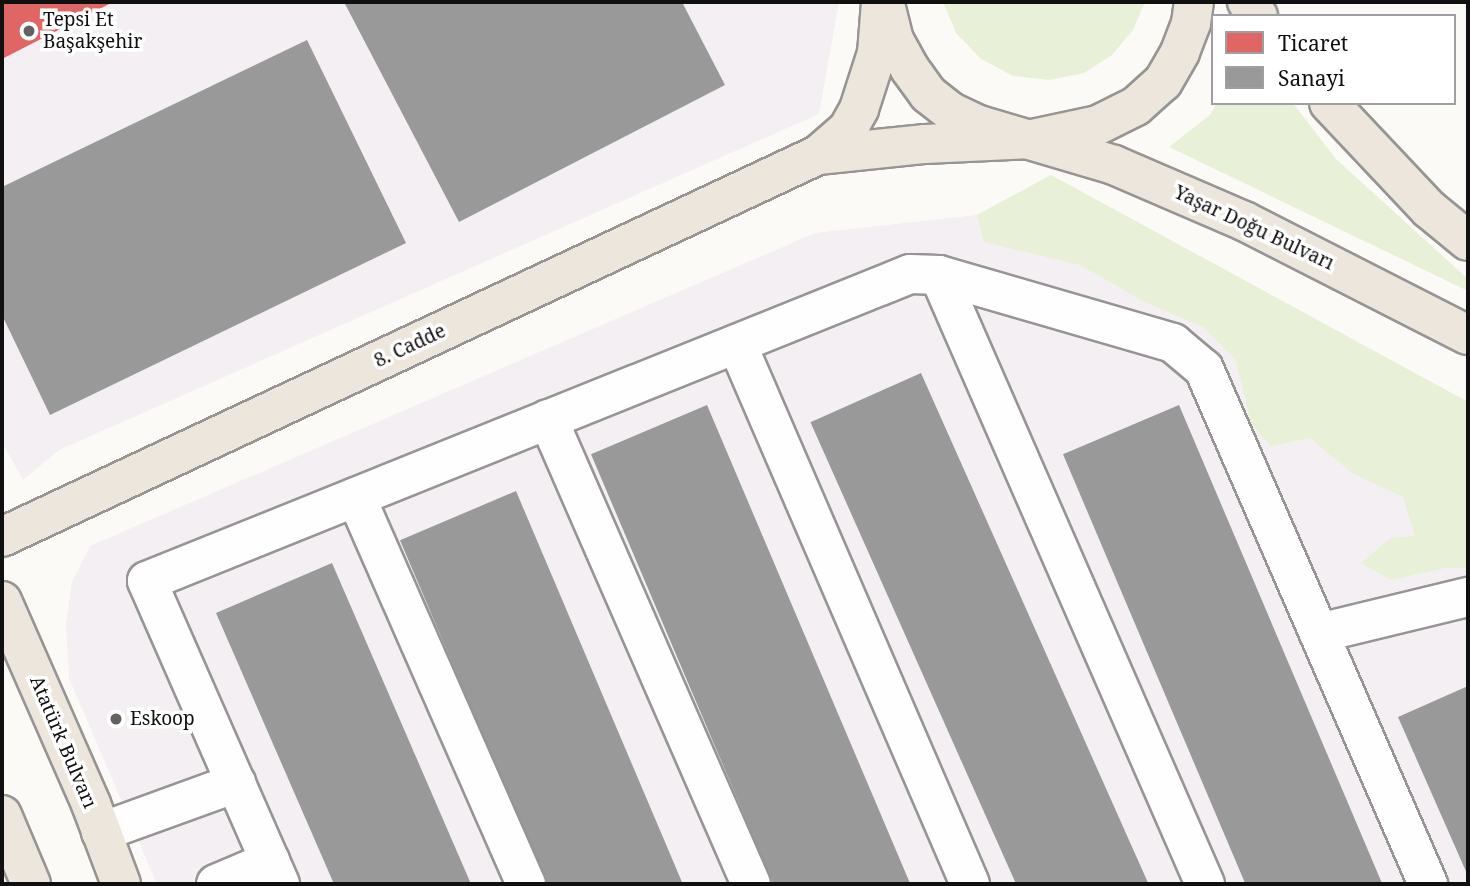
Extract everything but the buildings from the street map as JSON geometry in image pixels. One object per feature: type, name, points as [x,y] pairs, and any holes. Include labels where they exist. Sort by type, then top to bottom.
[{"type":"main road","name":"Yaşar Doğu Bulvarı","points":[[883,2],[894,40],[910,69],[928,94],[951,112],[979,125],[1114,165],[1244,221],[1468,335]]},
{"type":"main road","name":"Yaşar Doğu Bulvarı","points":[[818,155],[848,129],[859,109],[877,53],[883,2]]},
{"type":"main road","name":"Yaşar Doğu Bulvarı","points":[[1032,139],[1098,125],[1136,106],[1163,82],[1169,72],[1191,23],[1194,2]]},
{"type":"main road","points":[[1331,105],[1429,209],[1468,241]]},
{"type":"main road","points":[[818,155],[925,144],[1032,139]]},
{"type":"main road","name":"8. Cadde","points":[[2,537],[818,155]]},
{"type":"main road","name":"Atatürk Bulvarı","points":[[2,601],[121,884]]},
{"type":"main road","points":[[2,815],[31,884]]},
{"type":"lane","points":[[216,884],[275,873],[147,581],[910,274],[939,275],[1172,343],[1204,369],[1428,884]]},
{"type":"lane","points":[[939,275],[1205,884]]},
{"type":"lane","points":[[737,344],[970,884]]},
{"type":"lane","points":[[548,419],[751,884]]},
{"type":"lane","points":[[356,497],[526,884]]},
{"type":"lane","points":[[1319,633],[1468,597]]},
{"type":"lane","points":[[101,832],[236,783]]},
{"type":"shaded area","points":[[2,2],[839,2],[819,114],[59,450],[23,480],[2,442]]},
{"type":"shaded area","points":[[1051,175],[1468,402],[1468,884],[157,884],[69,678],[66,624],[72,582],[90,546],[815,233],[977,215]]},
{"type":"green space","points":[[943,2],[1145,2],[1133,30],[1112,55],[1084,73],[1049,80],[1013,76],[981,59],[956,33]]},
{"type":"green space","points":[[1216,105],[1295,105],[1336,159],[1468,279],[1468,291],[1169,147],[1210,115]]},
{"type":"green space","points":[[1051,175],[1468,402],[1468,568],[1445,568],[1391,580],[1361,563],[1391,538],[1415,536],[1403,497],[1352,473],[1310,438],[1271,446],[1251,423],[1236,360],[1203,327],[1143,301],[1080,265],[984,242],[977,215]]},
{"type":"place","name":"Tepsi Et Başakşehir","points":[[29,31]]},
{"type":"place","name":"Eskoop","points":[[116,719]]}]
